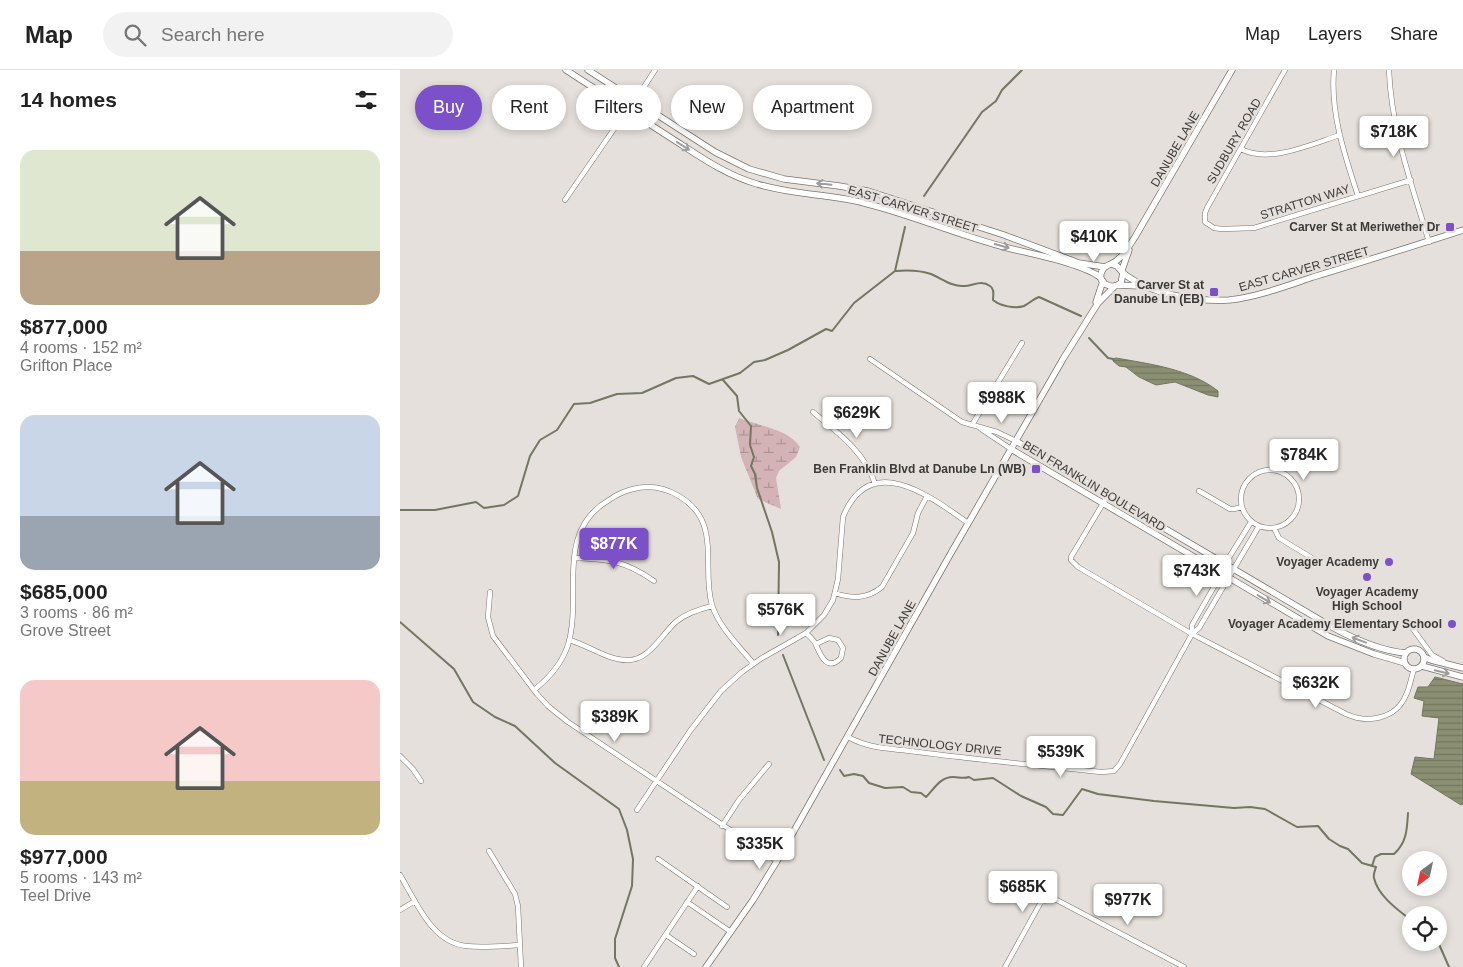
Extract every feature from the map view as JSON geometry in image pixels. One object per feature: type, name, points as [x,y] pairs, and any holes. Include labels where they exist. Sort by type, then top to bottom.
[{"type":"street","name":"EAST CARVER STREET","points":[[566,70],[589,85]]},
{"type":"street","name":"EAST CARVER STREET","points":[[588,70],[611,85]]},
{"type":"street","points":[[645,85],[655,70]]},
{"type":"street","name":"DANUBE LANE","points":[[1111,264],[1121,256],[1135,237],[1232,70]]},
{"type":"street","name":"SUDBURY ROAD","points":[[1205,222],[1207,208],[1285,70]]},
{"type":"street","points":[[1334,70],[1334,90],[1340,136],[1358,196]]},
{"type":"street","points":[[1389,70],[1396,129],[1429,242]]},
{"type":"street","name":"EAST CARVER STREET","points":[[661,117],[724,158],[758,172],[784,179],[868,191],[1004,235],[1086,265],[1104,267]]},
{"type":"street","points":[[565,200],[613,130]]},
{"type":"street","name":"EAST CARVER STREET","points":[[659,130],[717,167],[746,181],[791,193],[836,197],[866,203],[997,245],[1092,272],[1102,280]]},
{"type":"street","points":[[1241,149],[1253,154],[1275,154],[1340,136]]},
{"type":"street","name":"STRATTON WAY","points":[[1205,222],[1214,228],[1222,229],[1254,228],[1411,180]]},
{"type":"street","name":"EAST CARVER STREET","points":[[1116,286],[1147,287],[1177,296],[1198,299],[1241,298],[1429,242],[1463,230]]},
{"type":"street","name":"DANUBE LANE","points":[[1123,272],[1135,237]]},
{"type":"street","points":[[1111,264],[1117,266],[1123,272],[1122,280],[1116,286],[1107,286],[1102,280],[1101,272],[1104,267],[1111,264]]},
{"type":"street","name":"EAST CARVER STREET","points":[[1123,272],[1147,287]]},
{"type":"street","name":"DANUBE LANE","points":[[1089,315],[1102,280]]},
{"type":"street","name":"DANUBE LANE","points":[[706,967],[777,862],[968,523],[1089,315],[1104,295],[1116,286]]},
{"type":"street","points":[[972,425],[1022,343]]},
{"type":"street","points":[[870,359],[962,422],[998,432],[1016,441]]},
{"type":"street","points":[[813,412],[840,435],[855,451],[867,466],[875,484]]},
{"type":"street","points":[[980,428],[1011,449]]},
{"type":"street","name":"BEN FRANKLIN BOULEVARD","points":[[1016,441],[1346,634],[1384,649],[1406,653]]},
{"type":"street","name":"BEN FRANKLIN BOULEVARD","points":[[1011,449],[1228,578],[1342,643],[1405,663]]},
{"type":"street","points":[[1270,470],[1283,473],[1296,488],[1298,494],[1298,507],[1291,519],[1274,528],[1259,526],[1251,522],[1242,508],[1243,488],[1251,477],[1263,471],[1270,470]]},
{"type":"street","points":[[638,810],[713,699],[753,663],[806,632],[829,608],[838,579],[843,518],[847,509],[859,494],[875,484],[891,482],[907,485],[928,496],[968,523]]},
{"type":"street","points":[[534,690],[552,672],[565,652],[569,640],[574,558],[579,530],[589,514],[601,504],[633,489],[655,488],[667,491],[688,501],[698,513],[707,534],[708,584],[712,606],[724,628],[753,663]]},
{"type":"street","points":[[1199,491],[1234,510],[1242,508]]},
{"type":"street","points":[[1108,495],[1071,560],[1078,567],[1192,634],[1341,712],[1362,719],[1380,719],[1396,709],[1406,697],[1414,669]]},
{"type":"street","points":[[835,593],[848,597],[865,597],[875,593],[882,587],[913,533],[918,513],[928,496]]},
{"type":"street","name":"TECHNOLOGY DRIVE","points":[[1192,634],[1192,625],[1225,564],[1251,522]]},
{"type":"street","name":"TECHNOLOGY DRIVE","points":[[848,737],[872,747],[962,758],[1114,771],[1120,764],[1192,634],[1199,628],[1259,526]]},
{"type":"street","points":[[1274,528],[1279,538],[1312,558]]},
{"type":"street","points":[[574,558],[606,559],[619,562],[633,567],[654,581]]},
{"type":"street","points":[[490,592],[488,617],[493,636],[548,706],[568,722],[656,782],[777,862]]},
{"type":"street","points":[[569,640],[615,658],[633,660],[653,648],[676,622],[688,614],[712,606]]},
{"type":"street","points":[[1413,630],[1432,655],[1451,665]]},
{"type":"street","points":[[806,632],[816,644],[820,656],[827,662],[833,663],[838,661],[843,653],[841,643],[833,638],[825,639],[816,644]]},
{"type":"street","points":[[1463,668],[1431,660],[1415,648],[1406,653],[1405,663],[1408,667],[1414,669],[1422,666],[1463,677]]},
{"type":"street","points":[[1422,666],[1424,656]]},
{"type":"street","points":[[400,756],[413,769],[421,781]]},
{"type":"street","points":[[722,826],[739,800],[769,764]]},
{"type":"street","points":[[489,852],[515,894],[518,906],[520,967]]},
{"type":"street","points":[[658,859],[727,907]]},
{"type":"street","points":[[400,876],[434,930],[449,941],[465,946],[520,945]]},
{"type":"street","points":[[644,967],[698,886]]},
{"type":"street","points":[[1005,967],[1041,902],[1053,898],[1184,967]]},
{"type":"street","points":[[400,910],[415,901]]},
{"type":"street","points":[[687,902],[731,932]]},
{"type":"street","points":[[666,935],[694,954]]},
{"type":"green space","points":[[739,418],[781,432],[795,441],[800,447],[796,457],[779,471],[776,478],[781,509],[758,499],[741,457],[735,427]]},
{"type":"shaded area","points":[[1116,358],[1182,372],[1195,377],[1218,391],[1218,397],[1175,382],[1156,385],[1139,377],[1126,367],[1119,366],[1113,361]]},
{"type":"shaded area","points":[[1435,677],[1463,684],[1463,804],[1461,805],[1411,774],[1415,757],[1434,759],[1439,718],[1422,716],[1424,701],[1414,698],[1418,687],[1428,687]]},
{"type":"waterway","points":[[924,196],[982,112],[996,101],[1002,90],[1022,70]]},
{"type":"waterway","points":[[400,510],[435,510],[476,502],[484,508],[504,505],[518,496],[530,456],[540,440],[557,430],[574,404],[590,403],[617,394],[642,393],[676,378],[693,376],[709,384],[740,373],[754,362],[765,360],[788,350],[826,329],[832,331],[854,303],[895,271],[905,227]]},
{"type":"waterway","points":[[896,271],[927,273],[960,286],[983,283],[993,289],[993,300],[1004,305],[1012,307],[1024,306],[1039,297],[1081,316]]},
{"type":"waterway","points":[[1089,338],[1108,358],[1113,359]]},
{"type":"waterway","points":[[723,380],[737,396],[739,411],[751,426],[750,445],[754,457],[751,466],[772,532],[779,562],[778,635]]},
{"type":"waterway","points":[[400,622],[454,669],[473,702],[495,717],[515,726],[555,763],[619,809],[627,830],[633,859],[632,886],[615,939],[615,958],[619,967]]},
{"type":"waterway","points":[[783,655],[824,760]]},
{"type":"waterway","points":[[840,770],[844,776],[854,774],[863,776],[869,783],[885,788],[903,787],[911,792],[921,793],[926,797],[944,779],[953,777],[969,777],[974,780],[993,778],[1021,796],[1046,807],[1053,814],[1063,815],[1082,789],[1098,794],[1154,801],[1265,809],[1297,827],[1318,826],[1329,839],[1348,849],[1362,863],[1376,867],[1374,872],[1376,885],[1384,897],[1402,913]]},
{"type":"waterway","points":[[1372,866],[1375,857],[1381,854],[1394,854],[1402,845],[1407,830],[1408,813]]},
{"type":"waterway","points":[[1442,951],[1449,967]]},
{"type":"place","name":"Carver St at Meriwether Dr","points":[[1450,227]]},
{"type":"place","name":"Carver St at Danube Ln (EB)","points":[[1214,292]]},
{"type":"place","name":"Ben Franklin Blvd at Danube Ln (WB)","points":[[1036,469]]},
{"type":"place","name":"Voyager Academy","points":[[1389,562]]},
{"type":"place","name":"Voyager Academy High School","points":[[1367,577]]},
{"type":"place","name":"Voyager Academy Elementary School","points":[[1452,624]]}]
